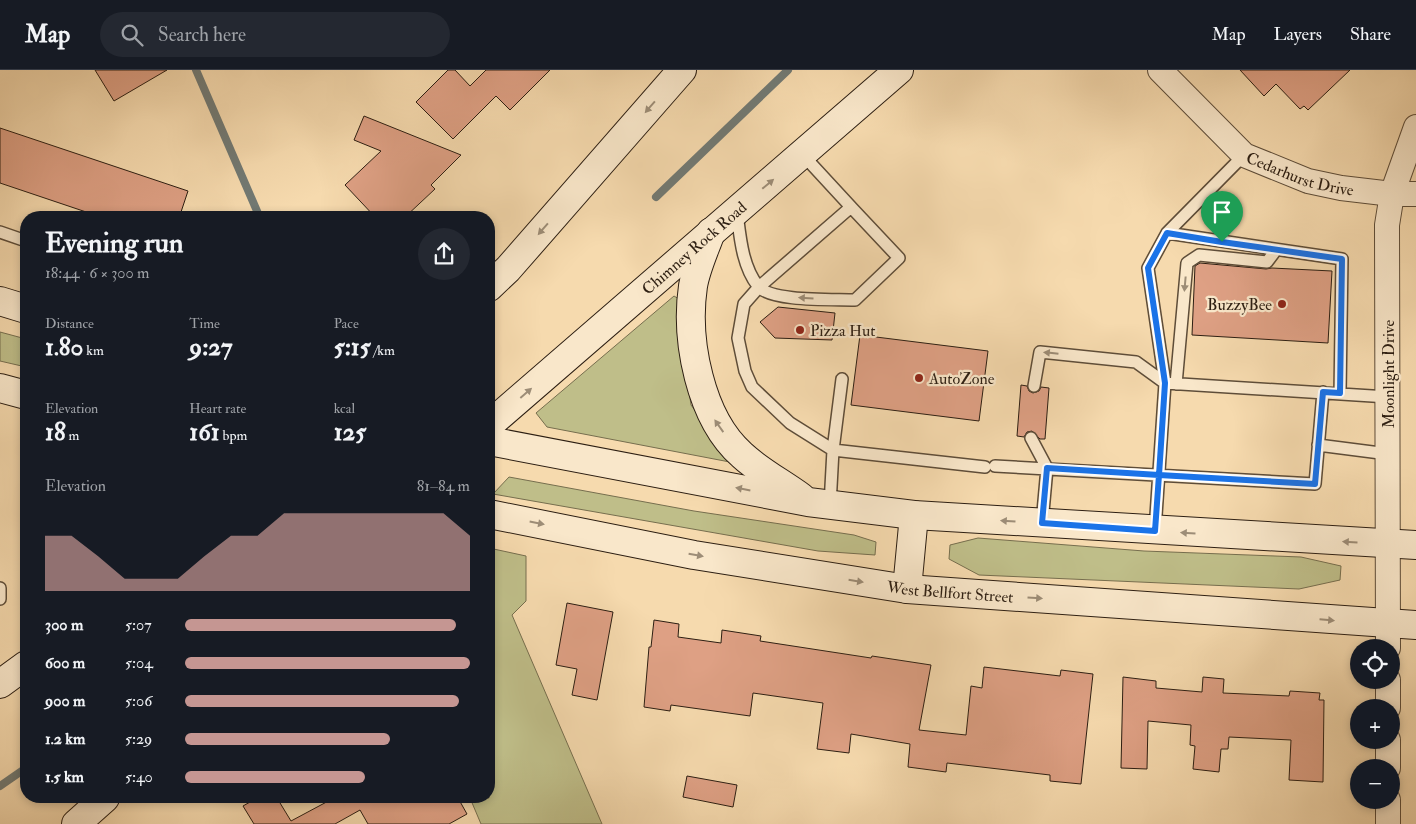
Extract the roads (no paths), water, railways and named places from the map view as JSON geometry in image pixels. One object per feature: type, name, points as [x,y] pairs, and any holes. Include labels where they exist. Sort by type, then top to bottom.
[{"type":"main road","points":[[495,281],[508,269],[682,70]]},
{"type":"main road","name":"Chimney Rock Road","points":[[495,420],[899,70]]},
{"type":"main road","points":[[711,232],[693,285],[692,318],[700,385],[715,422],[741,454],[819,503]]},
{"type":"main road","points":[[0,301],[20,307]]},
{"type":"main road","points":[[495,442],[819,503],[914,515],[1388,545],[1416,545]]},
{"type":"main road","name":"West Bellfort Street","points":[[495,515],[694,555],[907,589],[1388,636],[1416,625]]},
{"type":"main road","points":[[907,589],[914,515]]},
{"type":"main road","points":[[0,684],[20,669]]},
{"type":"main road","points":[[76,824],[99,803]]},
{"type":"street","name":"Cedarhurst Drive","points":[[1165,72],[1244,155],[1308,181],[1341,188],[1392,194],[1416,194]]},
{"type":"street","name":"Moonlight Drive","points":[[1388,636],[1387,225],[1392,194],[1416,127]]},
{"type":"street","points":[[1388,809],[1388,824]]},
{"type":"lane","points":[[737,210],[747,265],[759,287],[781,297],[855,300],[900,258],[803,154]]},
{"type":"lane","points":[[1170,383],[1148,268],[1167,233],[1244,155]]},
{"type":"lane","points":[[851,207],[759,287],[744,304],[738,338],[745,371],[752,387],[790,423],[833,450],[990,466],[1315,484],[1323,392]]},
{"type":"lane","points":[[0,232],[20,239]]},
{"type":"lane","points":[[1167,233],[1342,259],[1340,393]]},
{"type":"lane","points":[[1155,531],[1159,475],[1187,263],[1199,256],[1267,262],[1276,250]]},
{"type":"lane","points":[[1034,386],[1040,352],[1136,362],[1170,383],[1388,397]]},
{"type":"lane","points":[[819,503],[833,450],[842,379]]},
{"type":"lane","points":[[1031,438],[1047,468],[1042,523]]},
{"type":"lane","points":[[1318,445],[1388,454]]},
{"type":"lane","points":[[0,588],[0,599]]},
{"type":"waterway","points":[[196,70],[257,211]]},
{"type":"waterway","points":[[656,197],[788,70]]},
{"type":"waterway","points":[[0,786],[20,772]]},
{"type":"place","name":"BuzzyBee","points":[[1282,304]]},
{"type":"place","name":"Pizza Hut","points":[[800,330]]},
{"type":"place","name":"AutoZone","points":[[919,378]]}]
